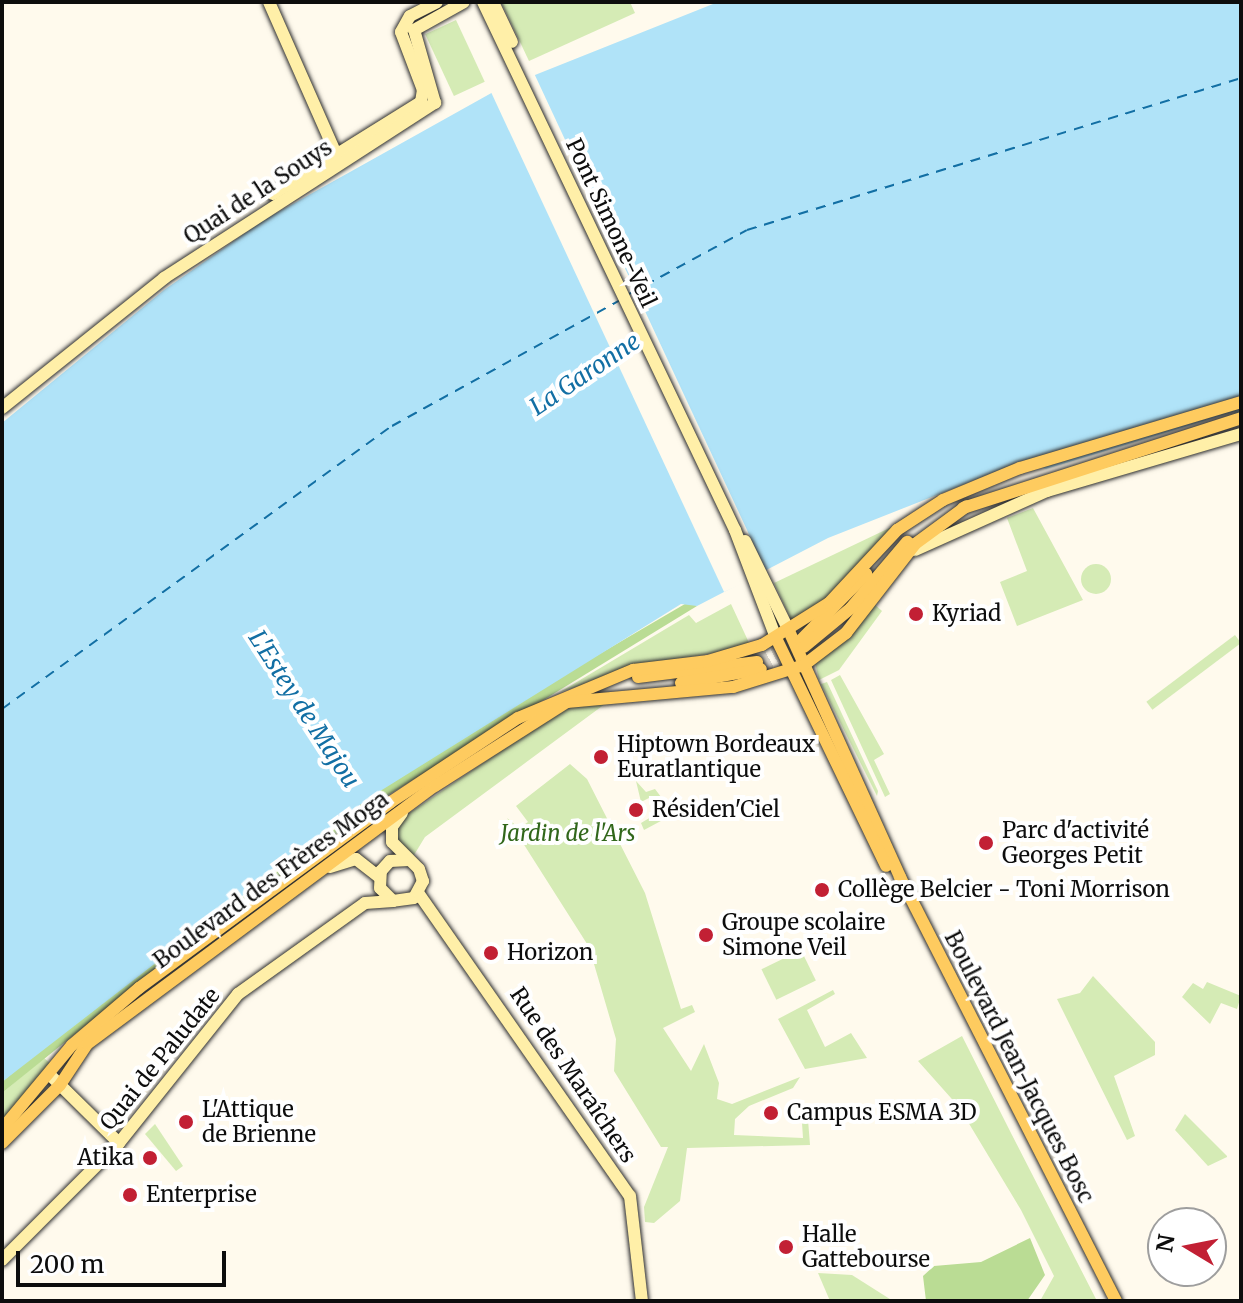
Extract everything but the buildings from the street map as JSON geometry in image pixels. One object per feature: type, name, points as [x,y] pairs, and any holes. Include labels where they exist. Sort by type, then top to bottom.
[{"type":"main road","points":[[269,2],[341,155]]},
{"type":"main road","name":"Quai de la Souys","points":[[2,398],[158,273],[421,102],[423,90],[401,32],[410,16],[437,2]]},
{"type":"main road","name":"Quai de la Souys","points":[[2,408],[164,278],[301,187],[341,155],[435,103],[414,30],[464,2]]},
{"type":"main road","name":"Pont Simone-Veil","points":[[483,2],[493,10],[767,600],[789,631]]},
{"type":"main road","points":[[575,691],[642,667],[732,656],[776,638],[838,595],[897,530],[980,483],[1241,402]]},
{"type":"main road","points":[[980,483],[889,547],[844,603],[803,644],[851,608],[908,541],[967,506],[1239,418]]},
{"type":"main road","points":[[902,559],[1035,497],[1241,434]]},
{"type":"main road","points":[[600,697],[733,687],[798,668],[846,633],[902,559],[967,506]]},
{"type":"main road","name":"Pont Simone-Veil","points":[[767,600],[776,638]]},
{"type":"main road","name":"Boulevard Jean-Jacques Bosc","points":[[789,631],[798,668],[900,877],[1116,1301]]},
{"type":"main road","name":"Boulevard Jean-Jacques Bosc","points":[[776,638],[798,668],[1108,1301]]},
{"type":"main road","points":[[575,691],[759,665],[600,697]]},
{"type":"main road","name":"Boulevard des Frères Moga","points":[[2,1129],[72,1045],[139,988],[518,718],[575,691]]},
{"type":"main road","name":"Boulevard des Frères Moga","points":[[2,1143],[60,1085],[87,1044],[389,817],[432,781],[558,707],[600,697]]},
{"type":"main road","points":[[365,903],[393,901],[419,894],[422,874],[396,850],[392,827],[432,781]]},
{"type":"main road","points":[[379,880],[390,861],[389,817]]},
{"type":"main road","points":[[283,895],[345,860],[370,864],[393,901]]},
{"type":"main road","points":[[390,861],[409,860]]},
{"type":"main road","name":"Quai de Paludate","points":[[2,1260],[119,1143],[238,994],[365,903],[379,880]]},
{"type":"main road","name":"Rue des Maraîchers","points":[[419,894],[630,1196],[642,1301]]},
{"type":"main road","points":[[50,1075],[119,1143]]},
{"type":"green space","points":[[501,2],[630,2],[635,13],[529,61]]},
{"type":"green space","points":[[456,20],[485,82],[454,96],[425,34]]},
{"type":"green space","points":[[1033,508],[1083,600],[1017,626],[1000,582],[1027,571],[1007,518]]},
{"type":"green space","points":[[902,522],[832,596],[793,624],[774,583]]},
{"type":"green space","points":[[1096,564],[1107,568],[1111,579],[1107,590],[1096,594],[1085,590],[1081,579],[1085,568]]},
{"type":"green space","points":[[690,601],[697,606],[372,805],[368,798],[514,704]]},
{"type":"green space","points":[[731,604],[751,647],[647,664],[560,692],[689,615],[696,623]]},
{"type":"green space","points":[[874,604],[882,611],[839,670],[819,680],[815,663]]},
{"type":"green space","points":[[1235,635],[1241,643],[1152,710],[1146,702]]},
{"type":"green space","points":[[840,675],[884,754],[874,760],[890,794],[885,797],[831,680]]},
{"type":"green space","points":[[827,682],[878,791],[877,796],[821,684]]},
{"type":"green space","points":[[609,701],[425,837],[414,855],[396,841],[398,824],[408,814],[514,742],[577,703]]},
{"type":"green space","name":"Jardin de l'Ars","points":[[570,764],[587,779],[645,893],[681,1009],[692,1005],[695,1012],[663,1028],[691,1071],[704,1044],[719,1083],[717,1099],[732,1104],[800,1077],[793,1088],[749,1106],[735,1119],[734,1135],[803,1138],[801,1108],[807,1107],[810,1145],[687,1148],[680,1201],[654,1223],[645,1222],[644,1207],[668,1147],[661,1147],[614,1071],[616,1039],[589,947],[507,818],[519,828],[528,822],[516,806]]},
{"type":"green space","points":[[636,781],[646,792],[655,789],[674,814],[644,830],[641,823],[661,811],[653,796],[641,802]]},
{"type":"green space","points":[[360,803],[367,813],[164,962],[2,1093],[2,1082],[63,1030],[361,810]]},
{"type":"green space","points":[[801,950],[816,981],[776,1000],[761,969]]},
{"type":"green space","points":[[1093,976],[1155,1042],[1155,1055],[1114,1076],[1135,1136],[1127,1140],[1057,999],[1080,993]]},
{"type":"green space","points":[[1207,982],[1241,996],[1237,1009],[1221,1003],[1210,1024],[1182,997],[1193,983],[1203,989]]},
{"type":"green space","points":[[833,990],[835,994],[807,1010],[825,1047],[851,1033],[867,1058],[805,1069],[778,1019]]},
{"type":"green space","points":[[962,1036],[1097,1301],[1040,1301],[1054,1276],[1021,1210],[959,1107],[918,1061]]},
{"type":"green space","points":[[44,1058],[51,1064],[2,1120],[2,1093]]},
{"type":"green space","points":[[1185,1114],[1227,1157],[1208,1166],[1175,1130]]},
{"type":"green space","points":[[155,1124],[183,1166],[176,1171],[145,1134]]},
{"type":"green space","points":[[1030,1238],[1045,1275],[1027,1301],[926,1301],[923,1276],[934,1266],[981,1262]]},
{"type":"green space","points":[[818,1273],[852,1275],[893,1301],[830,1301]]},
{"type":"water","points":[[718,2],[1241,2],[1241,426],[1234,412],[1046,469],[1023,461],[828,538],[697,606],[681,604],[369,798],[372,805],[361,804],[2,1082],[2,423],[164,290],[264,220],[495,91]]},
{"type":"pier","points":[[533,71],[767,572],[724,592],[490,91]]},
{"type":"ferry route","points":[[629,294],[747,230],[1241,78]]},
{"type":"ferry route","points":[[2,709],[392,426],[620,300]]},
{"type":"tunnel","points":[[757,662],[791,646]]},
{"type":"tunnel","points":[[761,669],[795,654]]},
{"type":"place","name":"Kyriad","points":[[916,614]]},
{"type":"place","name":"Hiptown Bordeaux Euratlantique","points":[[601,757]]},
{"type":"place","name":"Résiden'Ciel","points":[[636,810]]},
{"type":"place","name":"Parc d'activité Georges Petit","points":[[986,843]]},
{"type":"place","name":"Collège Belcier - Toni Morrison","points":[[822,890]]},
{"type":"place","name":"Groupe scolaire Simone Veil","points":[[706,935]]},
{"type":"place","name":"Horizon","points":[[491,953]]},
{"type":"place","name":"Campus ESMA 3D","points":[[771,1113]]},
{"type":"place","name":"L'Attique de Brienne","points":[[186,1122]]},
{"type":"place","name":"Atika","points":[[150,1158]]},
{"type":"place","name":"Enterprise","points":[[130,1195]]},
{"type":"place","name":"Halle Gattebourse","points":[[786,1247]]},
{"type":"water label","name":"La Garonne","points":[[585,374]]},
{"type":"water label","name":"L'Estey de Majou","points":[[304,709]]}]
